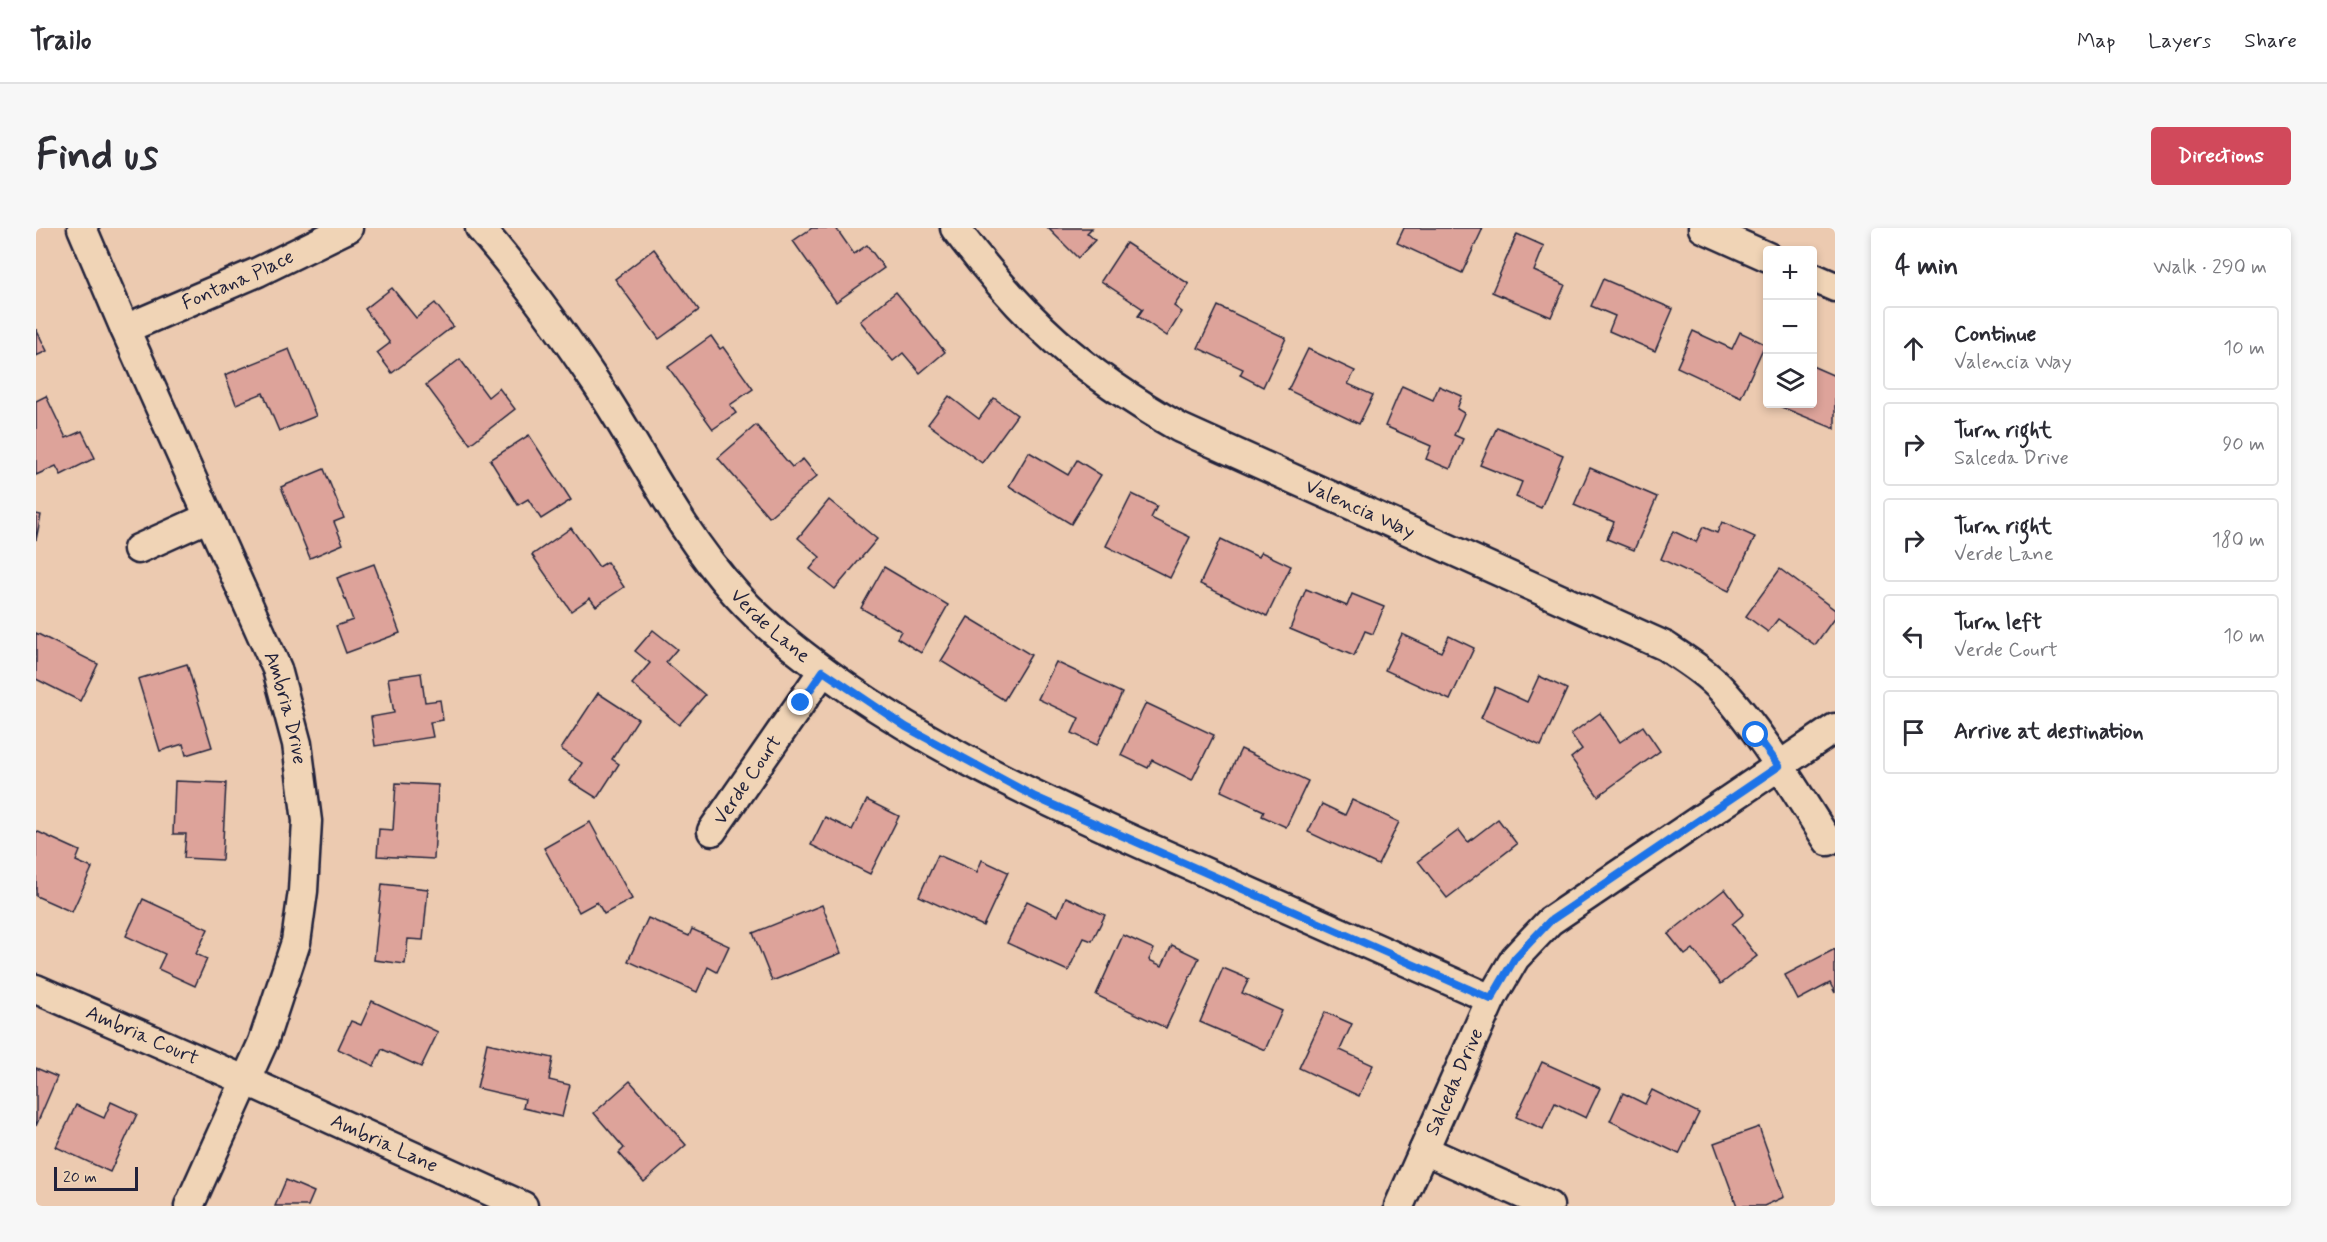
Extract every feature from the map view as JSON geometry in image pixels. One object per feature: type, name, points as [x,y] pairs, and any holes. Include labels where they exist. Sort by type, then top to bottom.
[{"type":"street","name":"Ambria Drive","points":[[82,228],[124,329],[277,669],[297,744],[307,821],[303,891],[296,942],[247,1081],[189,1206]]},
{"type":"street","name":"Fontana Place","points":[[124,329],[258,272],[348,228]]},
{"type":"street","name":"Verde Lane","points":[[480,228],[513,265],[599,388],[669,507],[701,551],[738,596],[790,645],[823,671],[906,727],[1035,797],[1491,999]]},
{"type":"street","name":"Valencia Way","points":[[955,228],[994,280],[1032,321],[1070,355],[1127,397],[1180,428],[1665,646],[1699,669],[1724,692],[1779,766],[1828,841]]},
{"type":"street","points":[[1703,228],[1763,255]]},
{"type":"street","points":[[1817,279],[1835,287]]},
{"type":"street","points":[[138,549],[209,518]]},
{"type":"street","name":"Verde Court","points":[[712,831],[823,671]]},
{"type":"street","name":"Salceda Drive","points":[[1399,1206],[1491,999],[1515,958],[1550,921],[1835,728]]},
{"type":"street","name":"Ambria Court","points":[[36,989],[247,1081]]},
{"type":"street","name":"Ambria Lane","points":[[247,1081],[523,1206]]},
{"type":"street","points":[[1424,1150],[1549,1206]]},
{"type":"building","points":[[812,228],[836,228],[854,254],[867,245],[884,268],[836,302],[793,241]]},
{"type":"building","points":[[1048,228],[1092,228],[1087,233],[1095,240],[1078,258]]},
{"type":"building","points":[[1404,228],[1483,228],[1462,273],[1397,243]]},
{"type":"building","points":[[1517,234],[1544,246],[1534,271],[1565,285],[1551,317],[1492,292]]},
{"type":"building","points":[[1126,243],[1189,284],[1174,306],[1182,312],[1167,336],[1138,316],[1143,309],[1101,281]]},
{"type":"building","points":[[654,249],[699,310],[659,339],[615,279]]},
{"type":"building","points":[[1603,279],[1673,309],[1655,351],[1609,331],[1615,316],[1591,306]]},
{"type":"building","points":[[392,288],[416,318],[435,303],[453,326],[392,373],[377,353],[390,343],[365,309]]},
{"type":"building","points":[[896,292],[945,352],[920,373],[903,353],[893,361],[860,321]]},
{"type":"building","points":[[1218,306],[1286,338],[1263,387],[1240,375],[1243,369],[1198,348]]},
{"type":"building","points":[[36,329],[47,351],[36,356]]},
{"type":"building","points":[[1693,331],[1732,349],[1740,332],[1763,343],[1763,348],[1741,397],[1677,367]]},
{"type":"building","points":[[711,336],[720,349],[723,347],[753,389],[730,405],[736,413],[713,429],[668,367]]},
{"type":"building","points":[[289,349],[316,416],[279,431],[263,393],[236,404],[225,375]]},
{"type":"building","points":[[1308,349],[1355,371],[1348,384],[1373,395],[1359,424],[1288,390]]},
{"type":"building","points":[[460,359],[488,397],[499,388],[515,409],[470,444],[426,385]]},
{"type":"building","points":[[1817,368],[1835,376],[1835,429],[1784,408],[1817,408]]},
{"type":"building","points":[[1402,386],[1433,400],[1439,386],[1462,396],[1457,409],[1464,413],[1454,435],[1463,439],[1450,469],[1426,459],[1431,446],[1385,426]]},
{"type":"building","points":[[46,396],[66,438],[82,431],[95,458],[61,475],[56,466],[36,475],[36,401]]},
{"type":"building","points":[[949,396],[979,419],[994,398],[1017,415],[982,463],[928,424]]},
{"type":"building","points":[[756,425],[792,467],[803,459],[817,476],[769,517],[718,458]]},
{"type":"building","points":[[1497,427],[1563,455],[1541,508],[1516,497],[1522,482],[1480,465]]},
{"type":"building","points":[[529,435],[571,500],[541,519],[528,499],[518,505],[490,460]]},
{"type":"building","points":[[1029,452],[1068,475],[1077,460],[1101,475],[1071,524],[1009,486]]},
{"type":"building","points":[[1590,468],[1657,497],[1634,550],[1607,539],[1614,522],[1574,505]]},
{"type":"building","points":[[324,469],[344,518],[334,522],[343,544],[310,558],[281,487]]},
{"type":"building","points":[[1132,494],[1157,506],[1151,518],[1190,537],[1170,578],[1106,546]]},
{"type":"building","points":[[829,500],[877,539],[835,589],[810,569],[820,557],[798,538]]},
{"type":"building","points":[[36,514],[41,515],[36,540]]},
{"type":"building","points":[[1722,522],[1755,537],[1729,591],[1661,559],[1673,531],[1696,542],[1703,527],[1717,533]]},
{"type":"building","points":[[571,528],[599,567],[607,562],[624,587],[596,606],[590,598],[571,611],[532,555]]},
{"type":"building","points":[[1221,539],[1258,557],[1261,552],[1291,566],[1267,616],[1200,584]]},
{"type":"building","points":[[374,564],[400,633],[346,653],[336,626],[353,620],[337,578]]},
{"type":"building","points":[[884,567],[948,605],[921,653],[897,638],[901,631],[861,608]]},
{"type":"building","points":[[1780,569],[1835,610],[1835,617],[1815,645],[1778,619],[1768,632],[1746,616]]},
{"type":"building","points":[[1306,589],[1347,606],[1352,594],[1384,607],[1373,634],[1365,631],[1354,656],[1290,629]]},
{"type":"building","points":[[968,617],[1031,655],[1004,700],[941,661]]},
{"type":"building","points":[[653,630],[677,649],[666,662],[705,695],[679,725],[632,684],[650,663],[635,651]]},
{"type":"building","points":[[36,633],[98,664],[80,701],[36,679]]},
{"type":"building","points":[[1402,634],[1441,652],[1449,636],[1474,648],[1450,700],[1385,670]]},
{"type":"building","points":[[1056,662],[1122,693],[1097,745],[1072,733],[1079,718],[1038,699]]},
{"type":"building","points":[[187,664],[212,747],[186,755],[183,744],[160,751],[138,679]]},
{"type":"building","points":[[421,673],[425,702],[440,700],[443,720],[430,722],[433,737],[375,746],[371,717],[394,713],[388,678]]},
{"type":"building","points":[[1539,676],[1567,689],[1541,746],[1481,718],[1495,687],[1527,702]]},
{"type":"building","points":[[598,693],[638,719],[612,759],[619,764],[597,798],[570,781],[582,763],[561,749]]},
{"type":"building","points":[[1146,703],[1214,735],[1192,780],[1152,760],[1148,768],[1121,755]]},
{"type":"building","points":[[1600,713],[1620,742],[1643,726],[1660,751],[1598,796],[1571,758],[1582,749],[1571,734]]},
{"type":"building","points":[[1241,749],[1308,781],[1286,827],[1262,816],[1264,811],[1221,791]]},
{"type":"building","points":[[175,781],[226,783],[222,860],[184,858],[186,834],[173,834]]},
{"type":"building","points":[[396,783],[438,785],[434,859],[377,856],[379,829],[393,830]]},
{"type":"building","points":[[867,800],[899,816],[870,874],[811,845],[825,817],[852,830]]},
{"type":"building","points":[[1352,800],[1399,822],[1378,865],[1308,832],[1322,804],[1345,815]]},
{"type":"building","points":[[1498,819],[1517,844],[1447,898],[1418,861],[1459,830],[1468,842]]},
{"type":"building","points":[[590,822],[632,899],[604,914],[597,902],[579,912],[544,848]]},
{"type":"building","points":[[36,831],[80,851],[76,861],[92,868],[72,912],[36,896]]},
{"type":"building","points":[[938,855],[977,872],[982,860],[1008,872],[983,926],[919,896]]},
{"type":"building","points":[[382,884],[428,889],[423,940],[408,939],[405,964],[374,960]]},
{"type":"building","points":[[1725,889],[1744,914],[1732,924],[1757,956],[1721,984],[1693,949],[1685,955],[1668,934]]},
{"type":"building","points":[[1066,897],[1105,915],[1092,941],[1084,938],[1068,971],[1007,943],[1027,901],[1058,916]]},
{"type":"building","points":[[143,899],[208,929],[196,954],[207,959],[195,986],[158,969],[165,954],[126,936]]},
{"type":"building","points":[[822,905],[841,953],[772,981],[753,933]]},
{"type":"building","points":[[648,918],[689,936],[692,929],[729,946],[717,972],[708,967],[697,992],[628,961]]},
{"type":"building","points":[[1123,935],[1154,949],[1149,960],[1162,966],[1172,945],[1199,958],[1166,1028],[1096,995]]},
{"type":"building","points":[[1835,949],[1835,993],[1830,983],[1798,1000],[1785,975]]},
{"type":"building","points":[[1223,968],[1249,979],[1242,993],[1282,1011],[1265,1050],[1200,1022]]},
{"type":"building","points":[[372,1001],[438,1032],[421,1067],[382,1049],[374,1066],[338,1049],[351,1021],[361,1025]]},
{"type":"building","points":[[1325,1012],[1352,1024],[1340,1050],[1373,1065],[1359,1096],[1299,1068]]},
{"type":"building","points":[[487,1043],[553,1058],[549,1080],[570,1085],[562,1117],[523,1108],[525,1099],[477,1088]]},
{"type":"building","points":[[1542,1062],[1600,1088],[1586,1118],[1555,1103],[1543,1129],[1516,1117]]},
{"type":"building","points":[[36,1068],[57,1077],[36,1126]]},
{"type":"building","points":[[630,1081],[686,1145],[644,1182],[619,1153],[624,1148],[594,1113]]},
{"type":"building","points":[[1652,1090],[1699,1113],[1679,1154],[1610,1121],[1623,1093],[1645,1104]]},
{"type":"building","points":[[111,1102],[137,1114],[110,1172],[56,1147],[76,1105],[104,1118]]},
{"type":"building","points":[[1759,1127],[1784,1197],[1764,1206],[1737,1206],[1714,1143]]},
{"type":"building","points":[[286,1180],[314,1192],[308,1206],[275,1206]]},
{"type":"route","points":[[801,703],[823,671],[906,727],[974,766],[1035,797],[1491,999],[1515,958],[1550,921],[1779,766],[1756,735]]}]
